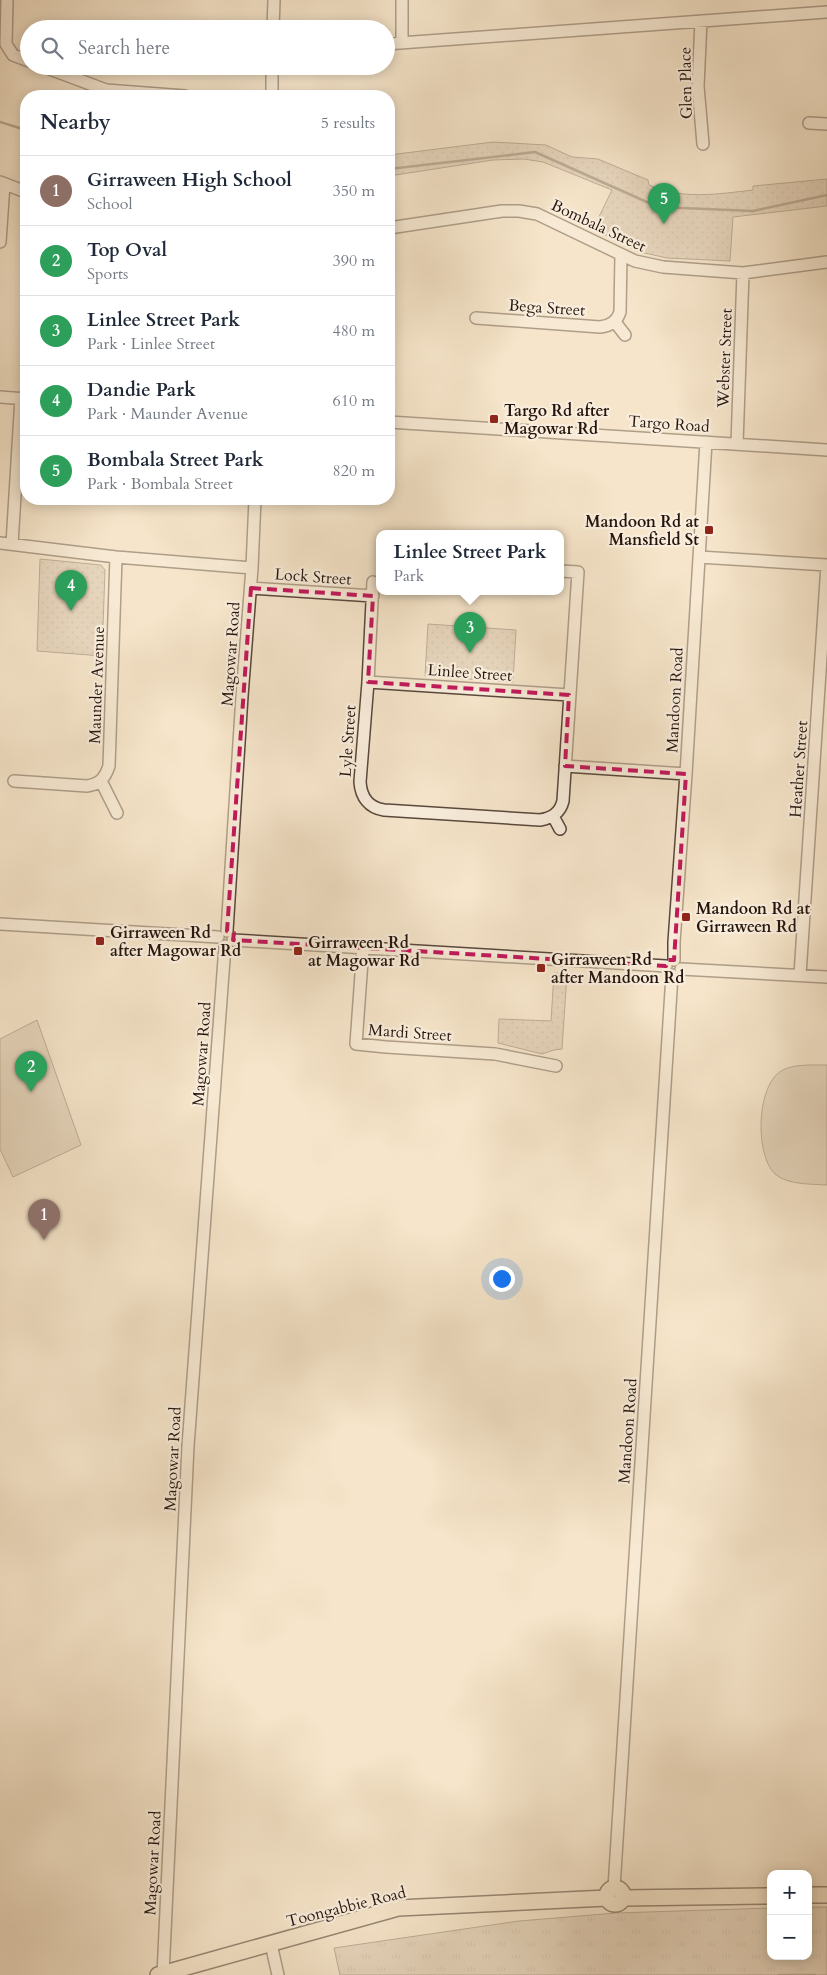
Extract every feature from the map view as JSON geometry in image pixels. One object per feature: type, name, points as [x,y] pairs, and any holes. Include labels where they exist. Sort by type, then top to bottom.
[{"type":"main road","name":"Toongabbie Road","points":[[160,1974],[398,1908],[615,1894],[767,1896]]},
{"type":"main road","points":[[812,1895],[827,1895]]},
{"type":"street","points":[[7,0],[6,44],[13,55],[20,58]]},
{"type":"street","points":[[273,20],[274,0]]},
{"type":"street","points":[[402,0],[402,43]]},
{"type":"street","points":[[395,43],[827,12]]},
{"type":"street","name":"Glen Place","points":[[701,21],[698,86],[703,144]]},
{"type":"street","points":[[66,75],[106,90]]},
{"type":"street","points":[[272,75],[272,90]]},
{"type":"street","points":[[809,123],[827,124]]},
{"type":"street","points":[[0,242],[2,183],[20,190]]},
{"type":"street","name":"Bombala Street","points":[[395,227],[502,212],[524,211],[543,217],[621,255],[645,264],[743,273],[827,262]]},
{"type":"street","points":[[621,255],[620,312],[615,322],[625,335]]},
{"type":"street","name":"Webster Street","points":[[737,444],[743,273]]},
{"type":"street","name":"Bega Street","points":[[476,318],[600,327],[615,322]]},
{"type":"street","points":[[0,397],[20,398]]},
{"type":"street","name":"Targo Road","points":[[395,422],[827,450]]},
{"type":"street","name":"Mandoon Road","points":[[615,1894],[706,442]]},
{"type":"street","points":[[12,544],[20,447]]},
{"type":"street","name":"Magowar Road","points":[[160,1974],[188,1446],[251,588],[255,505]]},
{"type":"street","points":[[0,543],[252,568]]},
{"type":"street","name":"Maunder Avenue","points":[[100,781],[105,776],[109,766],[116,556]]},
{"type":"street","points":[[699,557],[827,565]]},
{"type":"street","name":"Heather Street","points":[[800,975],[827,565]]},
{"type":"street","points":[[560,829],[553,816],[562,806],[578,572],[564,570]]},
{"type":"street","name":"Lyle Street","points":[[373,582],[360,782],[364,798],[372,806],[384,810],[531,819],[544,819],[553,816]]},
{"type":"street","name":"Lock Street","points":[[251,588],[372,596]]},
{"type":"street","name":"Linlee Street","points":[[368,682],[569,695]]},
{"type":"street","points":[[565,766],[686,774]]},
{"type":"street","points":[[14,780],[87,786],[100,781],[117,813]]},
{"type":"street","points":[[0,924],[827,977]]},
{"type":"street","name":"Mardi Street","points":[[363,947],[356,1044],[386,1048],[495,1054],[556,1066]]},
{"type":"street","points":[[271,1944],[278,1975]]},
{"type":"highlighted area","points":[[251,588],[373,596],[368,682],[569,695],[565,766],[686,774],[674,960],[668,960],[666,966],[233,940],[234,933],[227,931]]},
{"type":"green space","points":[[493,142],[546,145],[572,157],[598,159],[648,180],[649,185],[674,193],[700,195],[727,193],[753,190],[753,186],[827,179],[827,206],[733,217],[730,261],[667,258],[640,252],[593,229],[612,190],[543,162],[524,159],[493,160],[395,175],[395,154]]},
{"type":"green space","points":[[40,559],[101,565],[105,570],[102,656],[37,651]]},
{"type":"green space","points":[[428,624],[516,630],[513,682],[425,676]]},
{"type":"green space","points":[[554,973],[567,974],[562,1049],[542,1054],[498,1043],[499,1019],[551,1021]]},
{"type":"green space","points":[[37,1020],[81,1145],[13,1177],[0,1149],[0,1039]]},
{"type":"green space","points":[[827,1065],[827,1185],[800,1183],[780,1178],[768,1164],[761,1135],[761,1118],[768,1087],[775,1076],[790,1067]]},
{"type":"green space","points":[[812,1907],[827,1907],[827,1975],[340,1975],[334,1948],[519,1921],[616,1913],[767,1908],[767,1960],[812,1960]]},
{"type":"waterway","points":[[0,122],[20,128]]},
{"type":"waterway","points":[[395,168],[535,152],[658,207],[753,211],[827,195]]},
{"type":"waterway","points":[[779,1975],[815,1975]]},
{"type":"place","name":"Bombala Street Park","points":[[664,224]]},
{"type":"place","name":"Targo Rd after Magowar Rd","points":[[494,419]]},
{"type":"place","name":"Mandoon Rd at Mansfield St","points":[[709,530]]},
{"type":"place","name":"Dandie Park","points":[[71,611]]},
{"type":"place","name":"Linlee Street Park","points":[[470,653]]},
{"type":"place","name":"Mandoon Rd at Girraween Rd","points":[[686,917]]},
{"type":"place","name":"Girraween Rd after Magowar Rd","points":[[100,941]]},
{"type":"place","name":"Girraween Rd at Magowar Rd","points":[[298,951]]},
{"type":"place","name":"Girraween Rd after Mandoon Rd","points":[[541,968]]},
{"type":"place","name":"Top Oval","points":[[31,1092]]},
{"type":"place","name":"Girraween High School","points":[[44,1240]]}]
